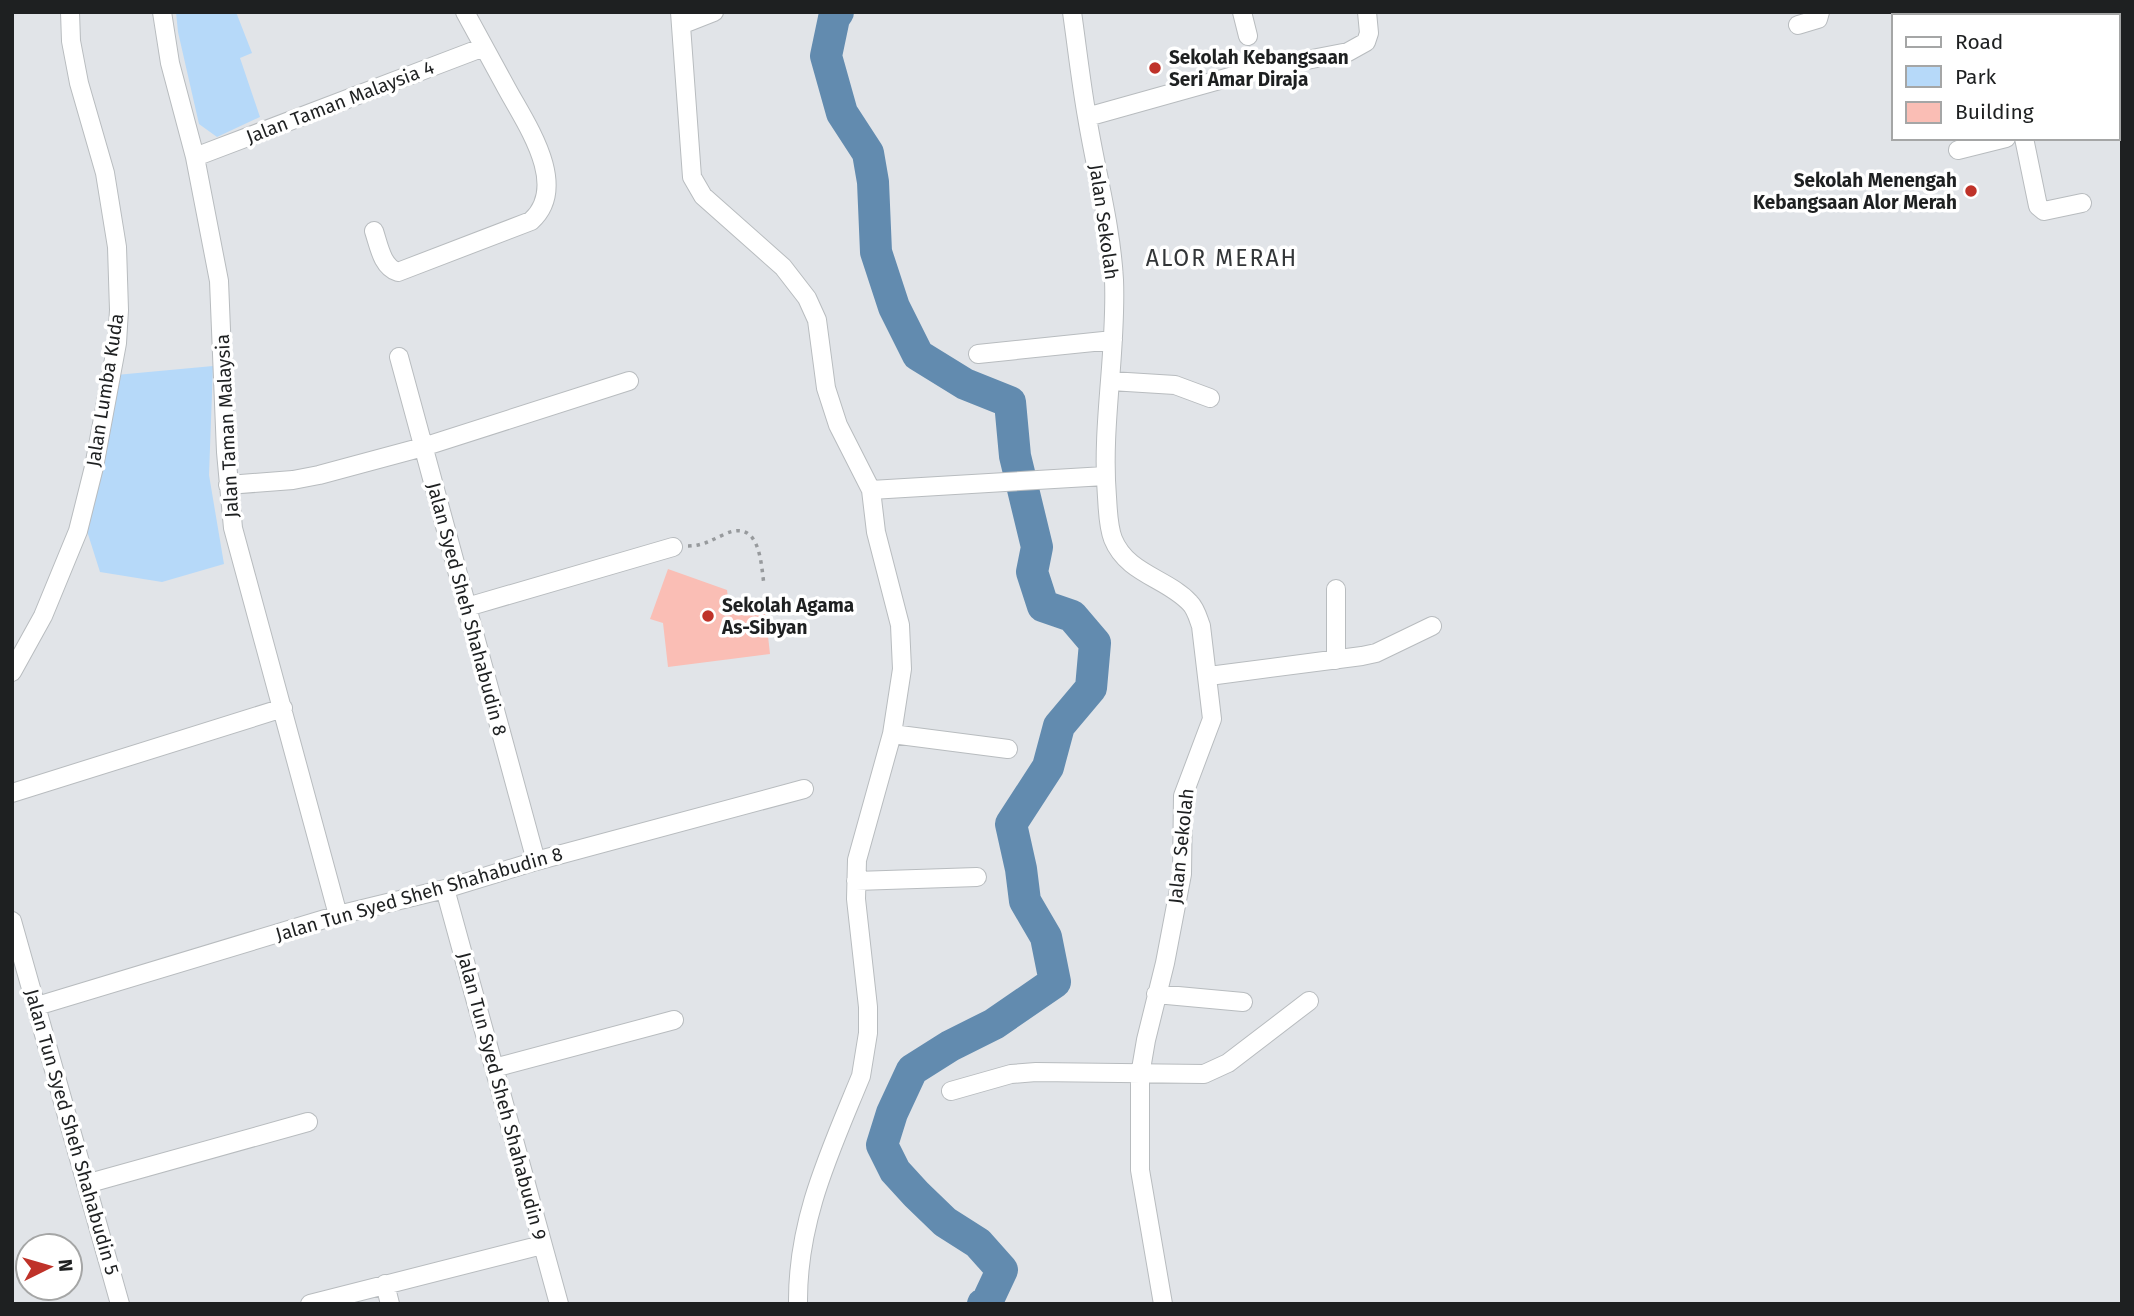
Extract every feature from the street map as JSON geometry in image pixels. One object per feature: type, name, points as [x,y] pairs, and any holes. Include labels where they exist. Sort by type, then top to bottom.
[{"type":"street","name":"Jalan Lumba Kuda","points":[[12,672],[43,616],[78,531],[94,467],[117,343],[117,247],[105,173],[79,83],[69,12]]},
{"type":"street","name":"Jalan Taman Malaysia","points":[[162,12],[170,63],[195,157],[219,281],[228,485],[233,528],[338,915]]},
{"type":"street","points":[[374,231],[386,265],[398,272],[531,221],[540,213],[545,201],[547,188],[537,145],[465,12]]},
{"type":"street","points":[[714,12],[681,18],[692,177],[703,196],[783,267],[807,298],[817,320],[826,388],[838,425],[871,490],[876,532],[901,625],[902,669],[892,734],[861,844],[856,881],[868,1007],[865,1060],[815,1189],[801,1247],[799,1304]]},
{"type":"street","name":"Jalan Sekolah","points":[[1072,12],[1087,117],[1109,229],[1114,281],[1105,476],[1109,524],[1113,540],[1121,554],[1132,565],[1190,603],[1201,626],[1209,676],[1212,719],[1183,796],[1182,874],[1140,1075],[1140,1170],[1163,1304]]},
{"type":"street","points":[[1242,12],[1248,36]]},
{"type":"street","points":[[1087,117],[1255,69],[1348,52],[1366,42],[1369,33],[1367,12]]},
{"type":"street","points":[[1798,25],[1814,22],[1820,12]]},
{"type":"street","name":"Jalan Taman Malaysia 4","points":[[195,157],[484,47]]},
{"type":"street","points":[[1958,150],[1998,140]]},
{"type":"street","points":[[2024,140],[2040,209],[2044,211],[2082,203]]},
{"type":"street","points":[[978,354],[1113,340]]},
{"type":"street","name":"Jalan Syed Sheh Shahabudin 8","points":[[399,357],[536,862]]},
{"type":"street","points":[[228,485],[293,480],[423,447],[629,381]]},
{"type":"street","points":[[1111,381],[1175,384],[1210,398]]},
{"type":"street","points":[[871,490],[1105,476]]},
{"type":"street","points":[[467,607],[673,547]]},
{"type":"street","points":[[1336,589],[1336,660]]},
{"type":"street","points":[[1209,676],[1376,653],[1432,626]]},
{"type":"street","points":[[12,793],[283,708]]},
{"type":"street","points":[[892,734],[1008,749]]},
{"type":"street","name":"Jalan Tun Syed Sheh Shahabudin 8","points":[[37,1006],[338,915],[445,889],[804,789]]},
{"type":"street","points":[[856,881],[977,877]]},
{"type":"street","name":"Jalan Tun Syed Sheh Shahabudin 9","points":[[445,889],[559,1304]]},
{"type":"street","name":"Jalan Tun Syed Sheh Shahabudin 5","points":[[12,921],[120,1304]]},
{"type":"street","points":[[1156,994],[1243,1002]]},
{"type":"street","points":[[951,1091],[1010,1074],[1036,1072],[1187,1076],[1204,1074],[1216,1070],[1309,1001]]},
{"type":"street","points":[[495,1068],[674,1020]]},
{"type":"street","points":[[86,1184],[308,1122]]},
{"type":"street","points":[[310,1304],[542,1245]]},
{"type":"street","points":[[385,1284],[390,1304]]},
{"type":"path","points":[[673,547],[696,546],[726,534],[744,531],[751,535],[758,547],[764,585]]},
{"type":"green space","points":[[176,12],[236,12],[252,53],[240,58],[260,117],[217,137],[199,124]]},
{"type":"green space","points":[[213,366],[209,475],[224,564],[162,582],[100,572],[87,531],[105,451],[116,375]]},
{"type":"building","name":"Sekolah Agama As-Sibyan","points":[[668,569],[727,590],[730,614],[765,609],[770,654],[668,667],[663,623],[650,619]]},
{"type":"waterway","points":[[838,12],[834,18],[826,56],[842,113],[868,153],[873,182],[876,252],[894,307],[918,355],[965,384],[1010,402],[1015,456],[1037,547],[1032,572],[1043,606],[1072,616],[1095,643],[1091,688],[1059,726],[1048,767],[1011,824],[1025,901],[1046,937],[1055,982],[994,1024],[950,1046],[912,1070],[892,1113],[882,1145],[895,1171],[916,1194],[945,1222],[978,1243],[1002,1270],[987,1302],[983,1304]]},
{"type":"place","name":"Sekolah Kebangsaan Seri Amar Diraja","points":[[1155,68]]},
{"type":"place","name":"Sekolah Menengah Kebangsaan Alor Merah","points":[[1971,191]]},
{"type":"place","name":"Sekolah Agama As-Sibyan","points":[[708,616]]},
{"type":"district","name":"ALOR MERAH","points":[[1222,258]]}]
